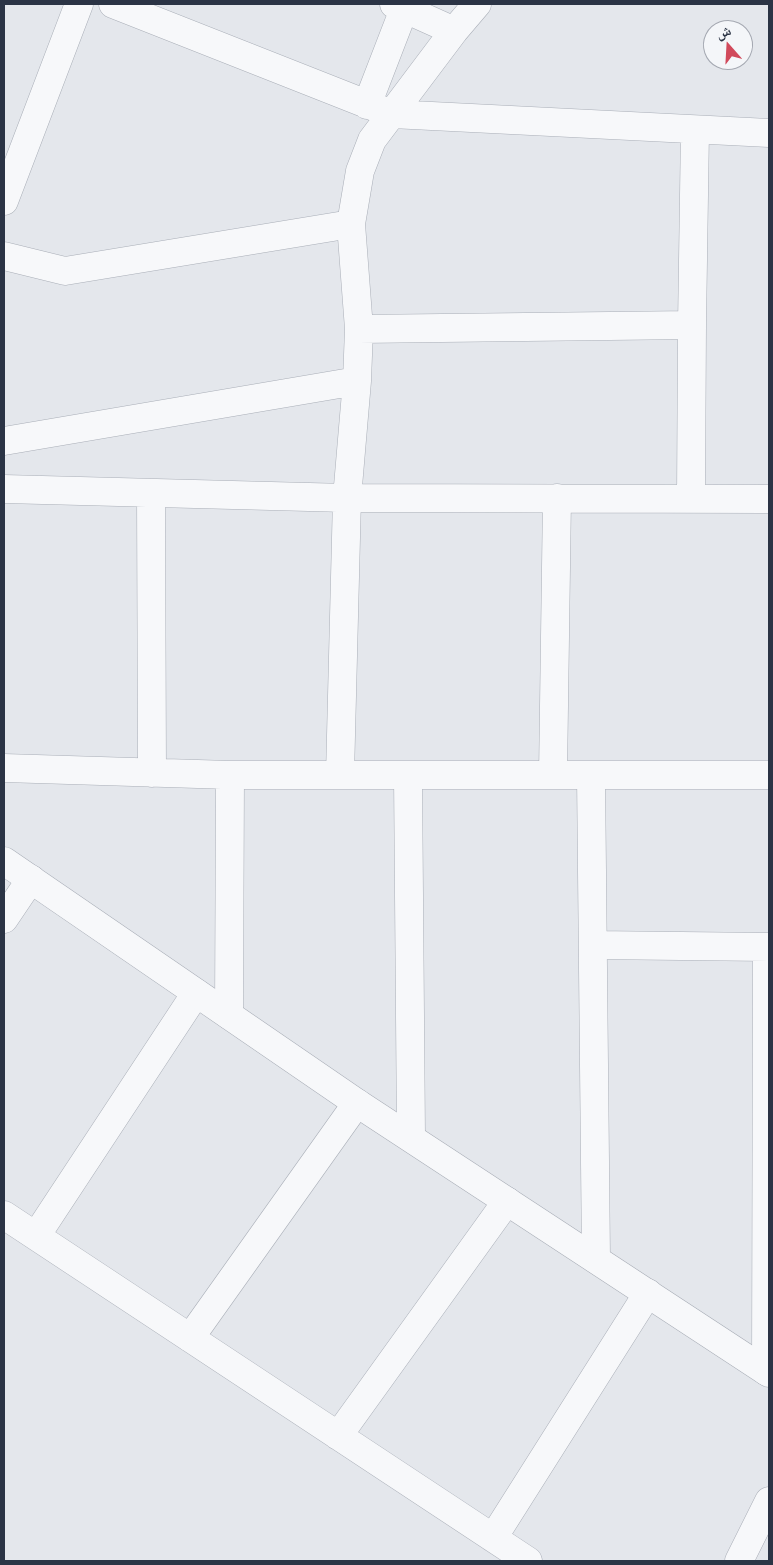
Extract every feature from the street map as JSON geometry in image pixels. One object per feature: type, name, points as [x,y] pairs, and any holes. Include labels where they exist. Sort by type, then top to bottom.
[{"type":"street","points":[[4,201],[79,4]]},
{"type":"street","points":[[113,4],[380,110],[769,133]]},
{"type":"street","points":[[380,110],[477,4]]},
{"type":"street","points":[[340,775],[347,498],[357,381],[359,329],[351,224],[360,170],[372,140],[380,110],[402,5],[454,31]]},
{"type":"street","points":[[691,498],[695,130]]},
{"type":"street","points":[[4,256],[65,270],[351,224]]},
{"type":"street","points":[[359,329],[692,325]]},
{"type":"street","points":[[4,441],[357,381]]},
{"type":"street","points":[[4,489],[347,498],[769,499]]},
{"type":"street","points":[[151,494],[152,773]]},
{"type":"street","points":[[553,775],[557,498]]},
{"type":"street","points":[[4,768],[230,775],[769,775]]},
{"type":"street","points":[[229,1015],[230,775]]},
{"type":"street","points":[[408,775],[411,1137]]},
{"type":"street","points":[[591,775],[596,1259]]},
{"type":"street","points":[[4,861],[357,1103],[768,1372]]},
{"type":"street","points":[[4,919],[30,879]]},
{"type":"street","points":[[593,945],[768,947],[768,1372]]},
{"type":"street","points":[[36,1236],[196,993]]},
{"type":"street","points":[[190,1338],[357,1103]]},
{"type":"street","points":[[338,1436],[507,1201]]},
{"type":"street","points":[[4,1214],[528,1561]]},
{"type":"street","points":[[493,1538],[648,1293]]},
{"type":"street","points":[[739,1561],[769,1501]]}]
